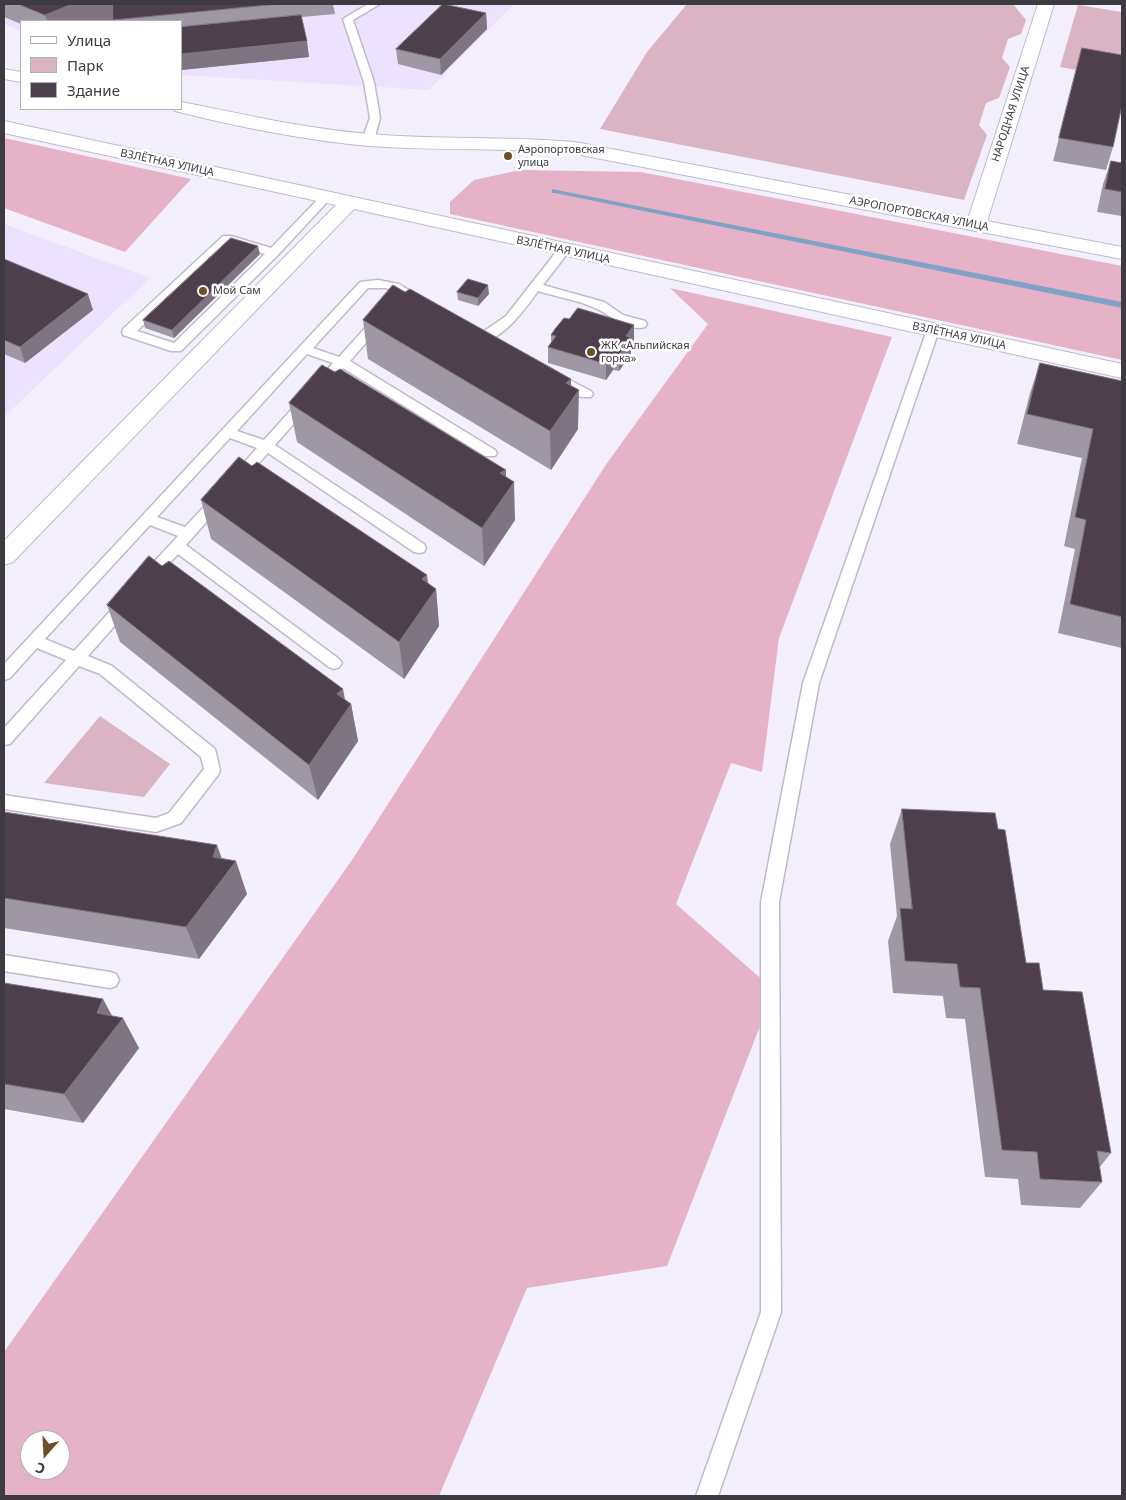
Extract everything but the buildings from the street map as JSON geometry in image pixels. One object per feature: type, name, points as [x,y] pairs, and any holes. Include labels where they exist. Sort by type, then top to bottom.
[{"type":"street","name":"НАРОДНАЯ УЛИЦА","points":[[976,225],[1046,4]]},
{"type":"street","points":[[4,74],[20,77]]},
{"type":"street","name":"АЭРОПОРТОВСКАЯ УЛИЦА","points":[[182,107],[368,140],[527,144],[575,148],[1122,253]]},
{"type":"street","name":"ВЗЛЁТНАЯ УЛИЦА","points":[[4,127],[1122,371]]},
{"type":"street","points":[[4,556],[350,203]]},
{"type":"lane","points":[[368,140],[375,118],[369,82],[348,19],[375,4]]},
{"type":"lane","points":[[273,254],[227,239],[128,332],[176,348],[273,254],[325,198]]},
{"type":"lane","points":[[502,347],[481,335],[510,319],[564,250]]},
{"type":"lane","points":[[4,674],[364,285],[379,282],[395,286],[417,299],[394,307],[342,362],[4,739]]},
{"type":"lane","points":[[536,287],[600,305],[619,318],[640,324]]},
{"type":"lane","points":[[707,1496],[771,1312],[770,902],[810,692],[933,330]]},
{"type":"lane","points":[[304,349],[342,362],[490,453]]},
{"type":"lane","points":[[544,370],[586,394]]},
{"type":"lane","points":[[227,432],[267,446],[419,548]]},
{"type":"lane","points":[[147,519],[188,534]]},
{"type":"lane","points":[[177,546],[334,663]]},
{"type":"lane","points":[[4,802],[156,825],[175,818],[212,770],[209,754],[106,670],[34,641]]},
{"type":"lane","points":[[4,963],[110,980]]},
{"type":"shaded area","points":[[4,4],[514,4],[429,90],[182,75],[182,20],[20,20],[20,31],[4,24]]},
{"type":"shaded area","points":[[4,138],[191,179],[125,252],[4,208]]},
{"type":"shaded area","points":[[520,170],[641,172],[1122,266],[1122,360],[450,214],[450,202],[474,180]]},
{"type":"shaded area","points":[[4,224],[150,278],[4,417]]},
{"type":"shaded area","points":[[670,288],[892,337],[779,638],[762,772],[731,763],[676,904],[774,990],[667,1266],[527,1288],[439,1496],[4,1496],[4,1352],[352,860],[607,463],[708,324]]},
{"type":"green space","points":[[687,4],[1013,4],[1026,20],[1021,34],[1008,39],[1002,58],[1010,67],[999,98],[986,103],[979,125],[987,135],[964,200],[600,129],[647,52]]},
{"type":"green space","points":[[1078,5],[1122,12],[1122,78],[1060,67]]},
{"type":"green space","points":[[100,716],[170,764],[144,797],[44,783]]},
{"type":"waterway","points":[[555,191],[1122,305]]},
{"type":"place","name":"Аэропортовская улица","points":[[508,156]]},
{"type":"place","name":"Мой Сам","points":[[203,291]]},
{"type":"place","name":"ЖК «Альпийская горка»","points":[[591,352]]}]
